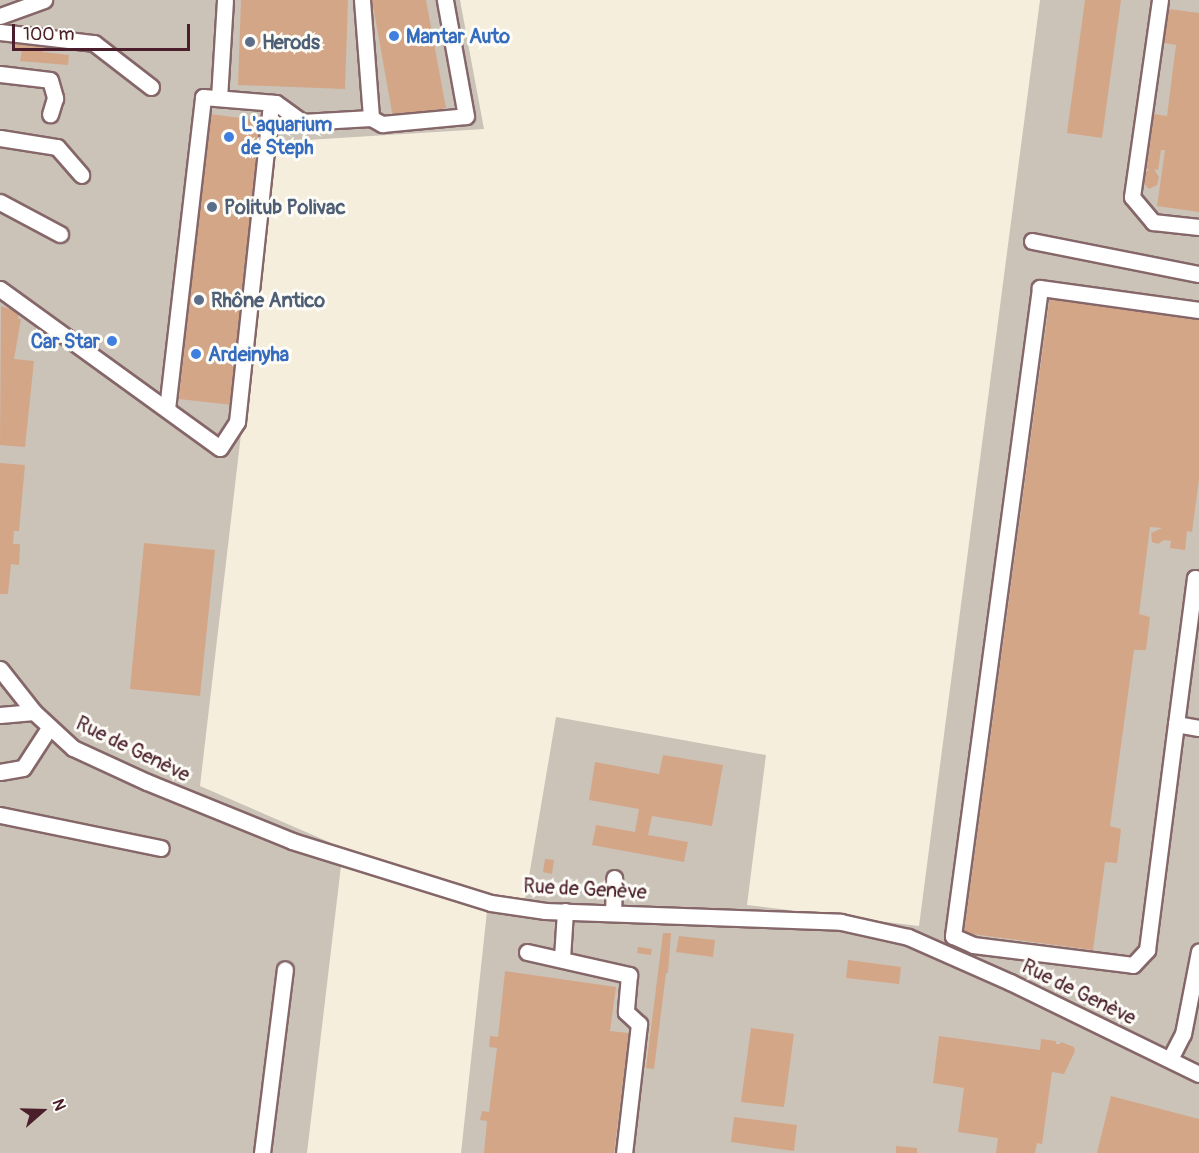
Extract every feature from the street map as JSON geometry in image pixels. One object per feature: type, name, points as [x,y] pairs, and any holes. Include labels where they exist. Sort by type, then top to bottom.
[{"type":"street","points":[[0,15],[44,0]]},
{"type":"street","points":[[219,98],[225,0]]},
{"type":"street","points":[[362,0],[371,118]]},
{"type":"street","points":[[167,409],[203,97],[271,102],[302,122],[371,118],[382,124],[466,116],[445,0]]},
{"type":"street","points":[[1160,0],[1132,197],[1153,222],[1199,227]]},
{"type":"street","points":[[0,32],[94,43],[151,87]]},
{"type":"street","points":[[0,74],[50,80],[55,98],[50,114]]},
{"type":"street","points":[[0,289],[220,448],[237,422],[271,102]]},
{"type":"street","points":[[0,138],[57,147],[81,175]]},
{"type":"street","points":[[0,202],[60,234]]},
{"type":"street","points":[[1032,241],[1199,274]]},
{"type":"street","points":[[1199,310],[1040,288],[953,936],[973,945],[1133,964],[1147,950],[1195,578],[1199,579]]},
{"type":"street","name":"Rue de Genève","points":[[0,669],[34,712],[73,748],[147,782],[292,841],[491,903],[565,911],[842,922],[908,937],[1010,982],[1199,1074]]},
{"type":"street","points":[[0,715],[34,712]]},
{"type":"street","points":[[1176,724],[1199,728]]},
{"type":"street","points":[[0,772],[23,768],[49,728]]},
{"type":"street","points":[[0,815],[161,848]]},
{"type":"street","points":[[613,913],[615,878]]},
{"type":"street","points":[[562,958],[565,911]]},
{"type":"street","points":[[527,952],[562,958],[629,975],[626,1012],[639,1024],[624,1153]]},
{"type":"street","points":[[1170,1059],[1183,1034],[1199,952]]},
{"type":"street","points":[[262,1153],[285,969]]},
{"type":"shaded area","points":[[0,0],[460,0],[484,129],[275,142],[200,786],[329,842],[341,866],[307,1153],[0,1153]]},
{"type":"shaded area","points":[[1040,0],[1199,0],[1199,1153],[461,1153],[487,911],[525,900],[556,717],[766,755],[747,905],[919,926]]},
{"type":"building","points":[[241,0],[348,0],[345,89],[238,85]]},
{"type":"building","points":[[372,0],[426,0],[446,108],[393,118]]},
{"type":"building","points":[[1085,0],[1121,0],[1102,138],[1067,133]]},
{"type":"building","points":[[1169,9],[1199,13],[1199,212],[1157,206],[1165,150],[1161,150],[1158,170],[1154,169],[1159,177],[1157,185],[1149,189],[1141,181],[1142,174],[1149,170],[1147,168],[1154,114],[1167,116],[1176,45],[1164,43]]},
{"type":"building","points":[[14,40],[43,43],[43,52],[69,55],[68,65],[20,61],[22,50],[14,49]]},
{"type":"building","points":[[210,114],[264,121],[232,405],[179,399]]},
{"type":"building","points":[[1050,296],[1199,316],[1199,479],[1192,532],[1187,531],[1185,550],[1170,548],[1171,541],[1164,540],[1158,544],[1152,542],[1151,533],[1162,528],[1150,527],[1139,614],[1150,617],[1146,650],[1134,650],[1110,826],[1121,829],[1117,863],[1105,862],[1093,950],[964,933]]},
{"type":"building","points":[[1,306],[19,312],[18,319],[21,319],[14,359],[34,361],[25,447],[0,445]]},
{"type":"building","points":[[0,463],[25,465],[19,531],[14,531],[13,544],[20,544],[19,565],[11,564],[8,594],[0,594]]},
{"type":"building","points":[[144,543],[215,550],[200,696],[130,689]]},
{"type":"building","points":[[663,755],[723,765],[712,826],[652,816],[648,835],[688,842],[684,862],[592,845],[596,825],[635,832],[639,809],[589,800],[595,762],[659,774]]},
{"type":"building","points":[[545,859],[554,860],[552,874],[543,872]]},
{"type":"building","points":[[663,933],[671,933],[668,973],[666,973],[654,1069],[646,1068]]},
{"type":"building","points":[[679,936],[715,940],[713,957],[676,952]]},
{"type":"building","points":[[638,947],[652,949],[651,955],[637,953]]},
{"type":"building","points":[[848,960],[901,967],[899,984],[846,978]]},
{"type":"building","points":[[505,971],[616,987],[610,1031],[629,1033],[626,1054],[632,1055],[631,1065],[625,1064],[614,1153],[484,1153],[487,1121],[480,1120],[482,1111],[489,1112],[497,1048],[489,1047],[490,1036],[498,1037]]},
{"type":"building","points":[[751,1028],[794,1034],[784,1107],[741,1102]]},
{"type":"building","points":[[939,1036],[1040,1050],[1041,1039],[1074,1047],[1075,1051],[1064,1074],[1052,1072],[1042,1144],[1037,1143],[1035,1153],[996,1153],[998,1138],[958,1132],[964,1088],[933,1083]]},
{"type":"building","points":[[1111,1096],[1199,1119],[1199,1153],[1097,1153]]},
{"type":"building","points":[[734,1117],[797,1125],[794,1151],[731,1142]]},
{"type":"building","points":[[896,1146],[917,1148],[917,1153],[896,1153]]},
{"type":"place","name":"Mantar Auto","points":[[394,36]]},
{"type":"place","name":"Herods","points":[[250,42]]},
{"type":"place","name":"L'aquarium de Steph","points":[[229,137]]},
{"type":"place","name":"Politub Polivac","points":[[212,207]]},
{"type":"place","name":"Rhône Antico","points":[[199,300]]},
{"type":"place","name":"Car Star","points":[[112,341]]},
{"type":"place","name":"Ardeinyha","points":[[196,354]]}]
